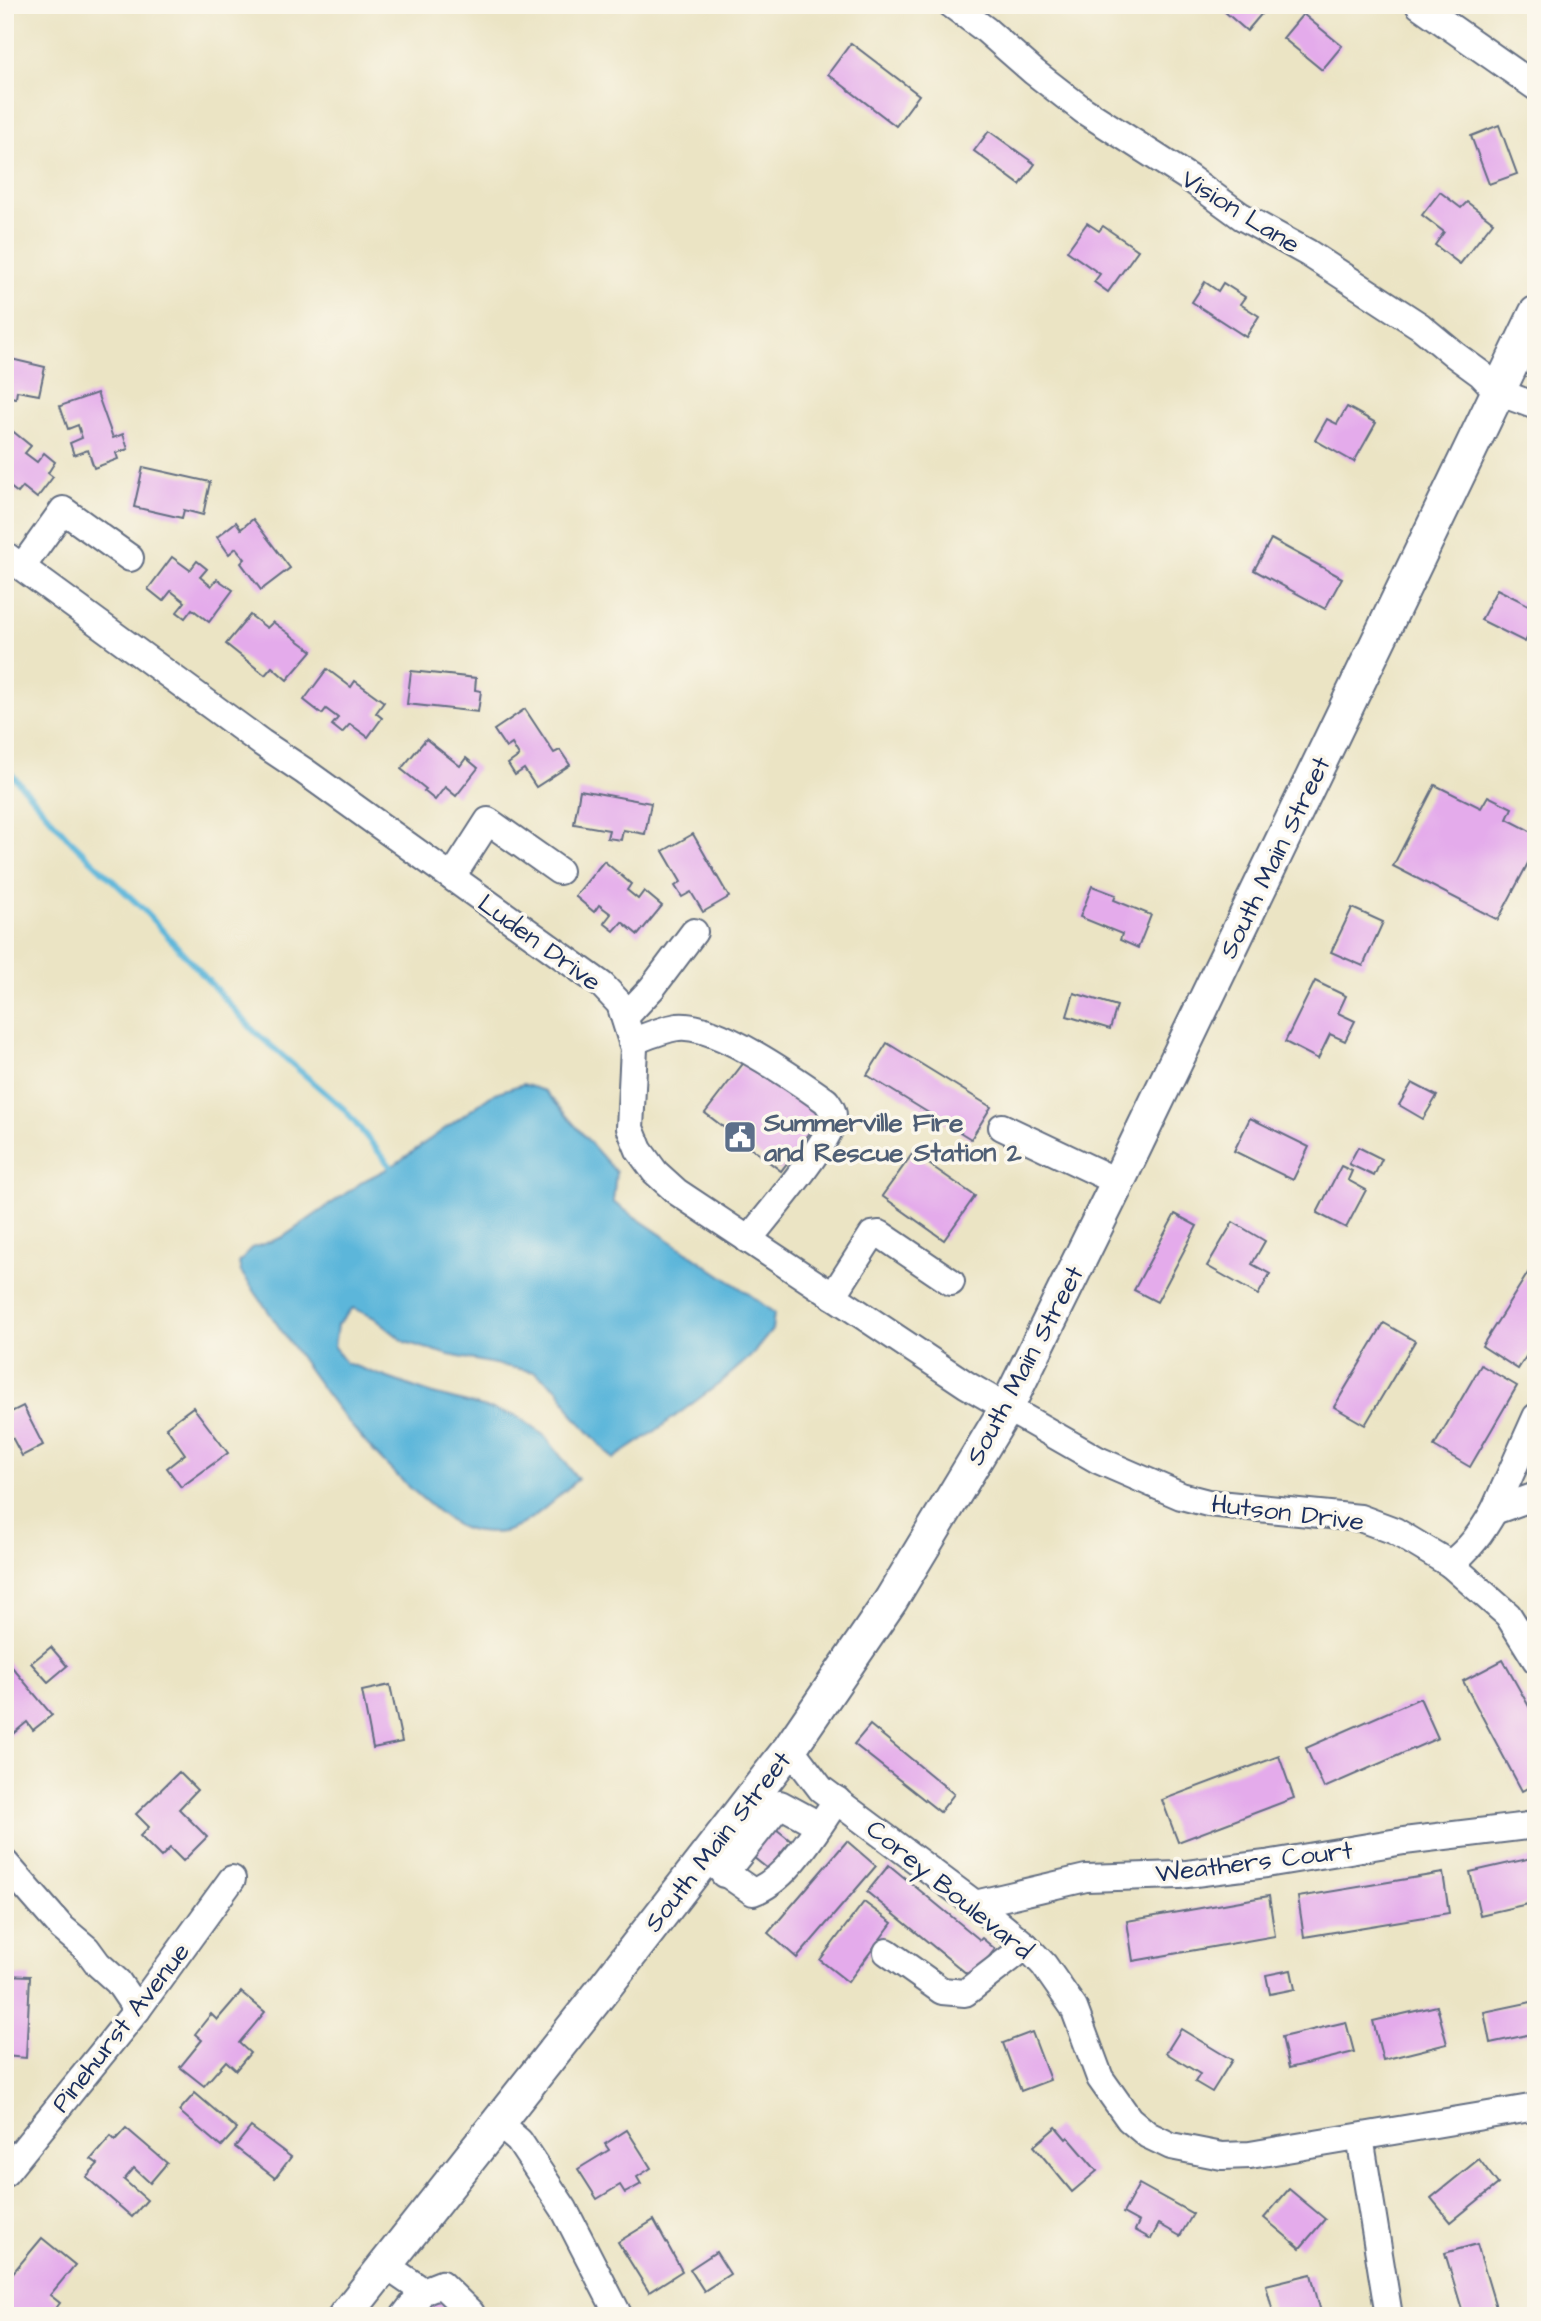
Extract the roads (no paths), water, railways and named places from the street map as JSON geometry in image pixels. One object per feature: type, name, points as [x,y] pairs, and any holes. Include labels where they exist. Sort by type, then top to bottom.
[{"type":"main road","name":"South Main Street","points":[[345,2316],[497,2122],[714,1866],[769,1796],[790,1748],[891,1600],[1006,1409],[1498,392],[1533,326]]},
{"type":"street","name":"Vision Lane","points":[[952,5],[1083,110],[1241,215],[1308,253],[1420,326],[1481,374],[1498,392],[1536,406]]},
{"type":"street","points":[[1419,5],[1536,88]]},
{"type":"street","points":[[14,561],[63,509],[130,558]]},
{"type":"street","name":"Luden Drive","points":[[14,561],[262,743],[602,985],[620,1004],[629,1029]]},
{"type":"street","points":[[452,877],[488,821],[559,871]]},
{"type":"street","points":[[694,932],[652,988],[629,1029],[634,1067],[630,1128],[639,1150],[655,1172],[677,1192],[1006,1409]]},
{"type":"street","points":[[629,1029],[696,1029],[753,1053],[826,1101],[833,1111],[833,1122],[824,1142],[748,1240]]},
{"type":"street","points":[[1002,1127],[1118,1182]]},
{"type":"street","points":[[833,1296],[872,1235],[880,1234],[951,1282]]},
{"type":"street","name":"Hutson Drive","points":[[1006,1409],[1098,1460],[1181,1496],[1227,1506],[1360,1518],[1395,1531],[1450,1564],[1508,1615],[1536,1660]]},
{"type":"street","points":[[1450,1564],[1479,1536],[1494,1511],[1536,1416]]},
{"type":"street","points":[[1494,1511],[1536,1496]]},
{"type":"street","name":"Corey Boulevard","points":[[790,1748],[821,1788],[975,1904],[1026,1946],[1044,1965],[1074,2007],[1100,2078],[1129,2119],[1147,2135],[1171,2146],[1222,2156],[1250,2155],[1536,2108]]},
{"type":"street","points":[[769,1796],[819,1825]]},
{"type":"street","points":[[714,1866],[753,1892],[766,1888],[786,1870],[838,1800]]},
{"type":"street","name":"Weathers Court","points":[[975,1904],[1086,1878],[1179,1875],[1266,1864],[1404,1841],[1536,1825]]},
{"type":"street","points":[[5,1863],[61,1927],[118,1982],[137,2010]]},
{"type":"street","name":"Pinehurst Avenue","points":[[5,2173],[137,2010],[232,1880]]},
{"type":"street","points":[[887,1952],[942,1991],[965,1993],[1026,1946]]},
{"type":"street","points":[[497,2122],[519,2141],[564,2209],[619,2316]]},
{"type":"street","points":[[1360,2137],[1389,2316]]},
{"type":"street","points":[[385,2265],[414,2308],[442,2284],[471,2313],[469,2316]]},
{"type":"water","points":[[523,1084],[545,1091],[616,1172],[613,1202],[774,1313],[772,1330],[751,1356],[720,1383],[613,1459],[574,1416],[559,1390],[535,1372],[449,1355],[405,1342],[373,1317],[353,1308],[337,1325],[334,1347],[346,1363],[433,1394],[517,1416],[545,1436],[578,1479],[519,1526],[504,1532],[484,1532],[458,1526],[442,1515],[390,1469],[366,1443],[301,1359],[241,1272],[239,1263],[252,1248],[283,1237],[365,1180],[391,1167],[495,1093]]},
{"type":"waterway","points":[[5,767],[69,839],[142,908],[254,1031],[344,1109],[391,1167]]},
{"type":"place","name":"Summerville Fire and Rescue Station 2","points":[[740,1137]]}]
